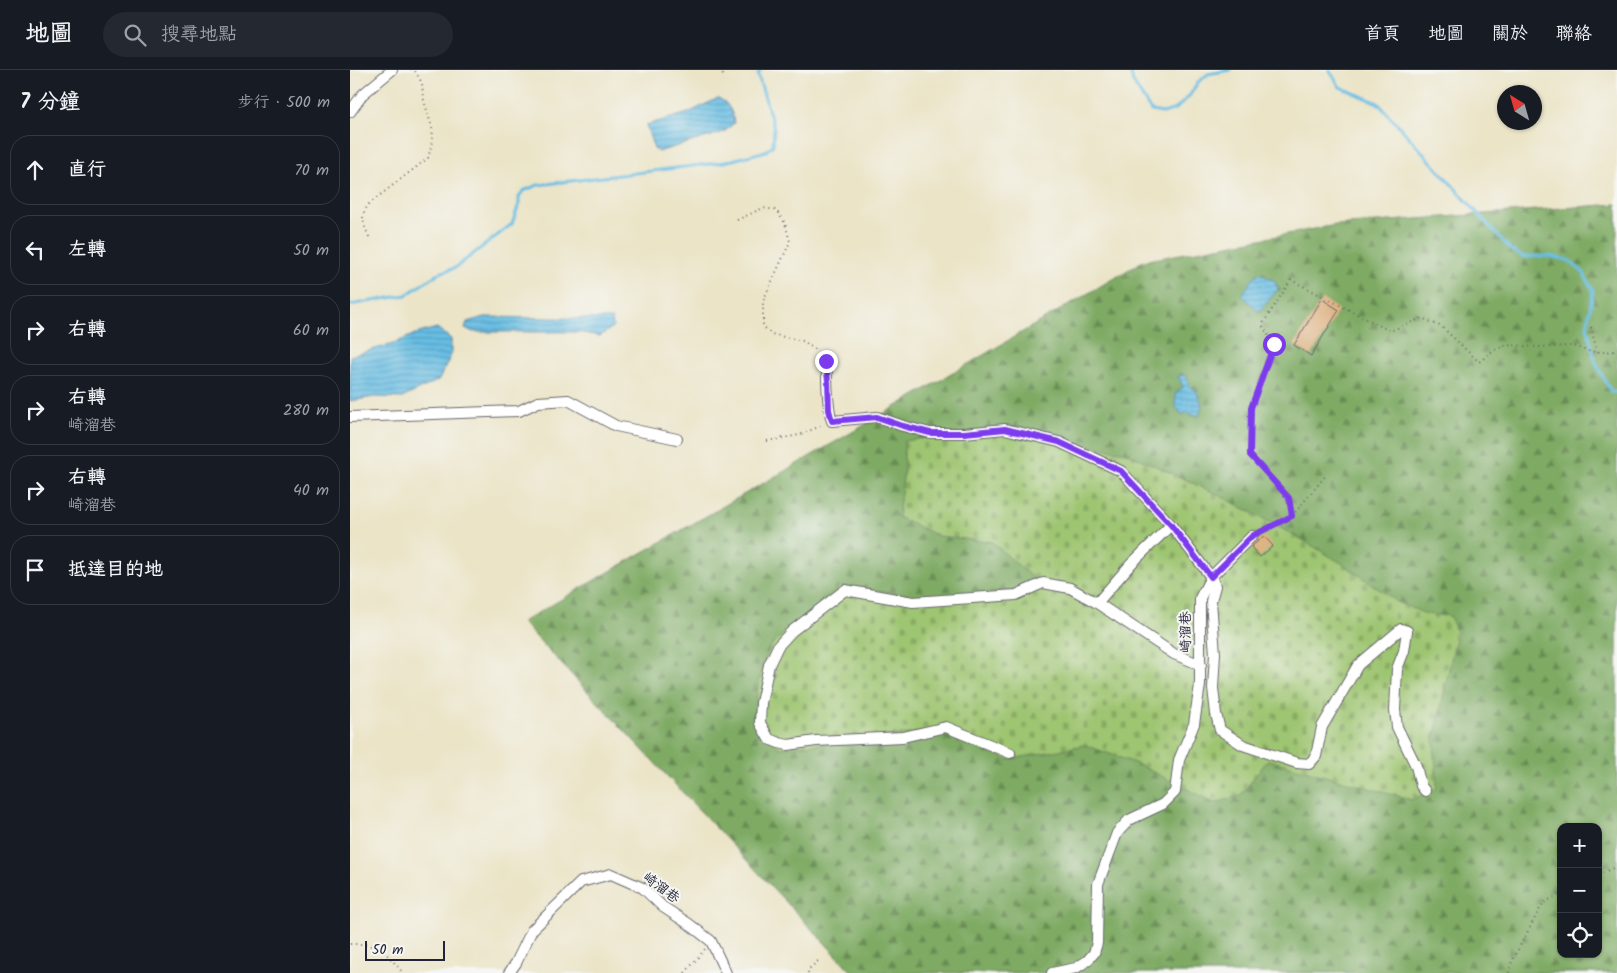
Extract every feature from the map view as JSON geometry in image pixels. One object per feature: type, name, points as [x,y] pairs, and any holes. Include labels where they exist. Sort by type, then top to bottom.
[{"type":"street","points":[[350,112],[363,94],[392,70]]},
{"type":"street","points":[[826,361],[829,410],[832,421],[877,417],[930,433],[964,433],[1005,429],[1059,442],[1121,471],[1171,525],[1211,577],[1215,586],[1211,601],[1215,654],[1213,688],[1216,714],[1220,730],[1243,745],[1297,763],[1309,764],[1316,756],[1322,727],[1358,665],[1401,629],[1407,631],[1404,651],[1397,669],[1397,727],[1416,766],[1421,786],[1425,791]]},
{"type":"street","points":[[350,417],[519,411],[538,402],[568,400],[616,426],[677,439]]},
{"type":"street","points":[[1097,603],[1131,564],[1171,525]]},
{"type":"street","name":"崎溜巷","points":[[1052,973],[1076,968],[1087,961],[1094,953],[1097,943],[1098,884],[1117,833],[1129,820],[1163,804],[1175,792],[1179,760],[1194,724],[1200,685],[1200,598],[1211,577],[1252,536]]},
{"type":"street","points":[[1010,753],[946,727],[903,737],[779,743],[769,738],[760,723],[760,703],[769,665],[778,646],[792,632],[844,590],[913,602],[942,601],[1016,595],[1043,583],[1070,588],[1097,603],[1174,654],[1200,665]]},
{"type":"street","name":"崎溜巷","points":[[509,973],[532,930],[581,882],[610,874],[644,888],[663,907],[711,941],[726,973]]},
{"type":"path","points":[[368,237],[363,221],[364,211],[370,203],[428,158],[431,147],[432,131],[423,97],[422,83],[415,72],[411,70]]},
{"type":"path","points":[[720,70],[724,77]]},
{"type":"path","points":[[737,220],[763,208],[776,210],[785,223],[790,242],[763,301],[763,326],[771,334],[803,341],[817,350],[826,361]]},
{"type":"path","points":[[1292,516],[1289,498],[1250,455],[1251,408],[1274,344],[1262,325],[1291,280],[1390,331],[1422,318],[1442,326],[1479,362],[1494,350],[1507,345],[1538,347],[1574,346],[1587,351],[1615,350],[1617,352]]},
{"type":"path","points":[[1591,326],[1596,352]]},
{"type":"path","points":[[767,441],[800,435],[832,421]]},
{"type":"path","points":[[1252,536],[1292,516],[1327,474]]},
{"type":"path","points":[[1602,873],[1613,868],[1617,871]]},
{"type":"path","points":[[1509,973],[1512,961],[1543,903],[1557,896]]},
{"type":"path","points":[[685,973],[711,941]]},
{"type":"path","points":[[350,944],[368,943],[389,955],[402,973]]},
{"type":"path","points":[[808,973],[809,969],[818,961]]},
{"type":"green space","points":[[1617,204],[1617,973],[853,973],[522,622],[868,423],[1143,261],[1336,225]]},
{"type":"green space","points":[[1009,426],[1066,442],[1125,452],[1219,495],[1301,539],[1343,564],[1399,603],[1426,614],[1450,616],[1457,633],[1434,739],[1437,788],[1412,800],[1268,760],[1240,796],[1215,803],[1135,763],[1085,745],[1007,760],[961,734],[945,730],[780,748],[756,726],[756,700],[763,663],[773,643],[841,586],[929,598],[1018,591],[1035,580],[992,542],[938,536],[898,517],[904,470],[904,441]]},
{"type":"water","points":[[718,98],[731,111],[734,123],[724,132],[658,152],[654,149],[646,125],[688,113]]},
{"type":"water","points":[[1259,273],[1275,281],[1278,289],[1259,312],[1242,295],[1253,278]]},
{"type":"water","points":[[484,317],[612,319],[613,327],[600,336],[578,332],[473,332],[465,328],[467,322]]},
{"type":"water","points":[[437,328],[451,339],[451,355],[439,380],[402,398],[375,397],[350,401],[350,356],[393,344],[415,334]]},
{"type":"water","points":[[1186,375],[1191,388],[1196,390],[1202,405],[1199,416],[1189,413],[1181,414],[1175,405],[1176,393],[1183,387],[1178,376]]},
{"type":"building","points":[[1322,299],[1339,310],[1311,356],[1294,345]]},
{"type":"building","points":[[1264,536],[1273,546],[1260,557],[1251,547]]},
{"type":"waterway","points":[[350,305],[406,295],[439,273],[455,268],[512,224],[519,204],[519,197],[523,191],[538,185],[725,162],[766,151],[773,145],[774,128],[758,75],[760,70]]},
{"type":"waterway","points":[[1130,70],[1133,82],[1151,111],[1163,113],[1176,109],[1190,95],[1198,82],[1208,74],[1230,70]]},
{"type":"waterway","points":[[1329,70],[1340,87],[1378,103],[1511,250],[1524,257],[1549,256],[1568,260],[1583,272],[1593,291],[1587,326],[1595,361],[1611,392],[1617,392]]},
{"type":"route","points":[[826,361],[829,410],[832,421],[877,417],[930,433],[964,433],[1005,429],[1059,442],[1121,471],[1171,525],[1211,577],[1252,536],[1292,516],[1289,498],[1250,455],[1251,408],[1274,344]]}]
